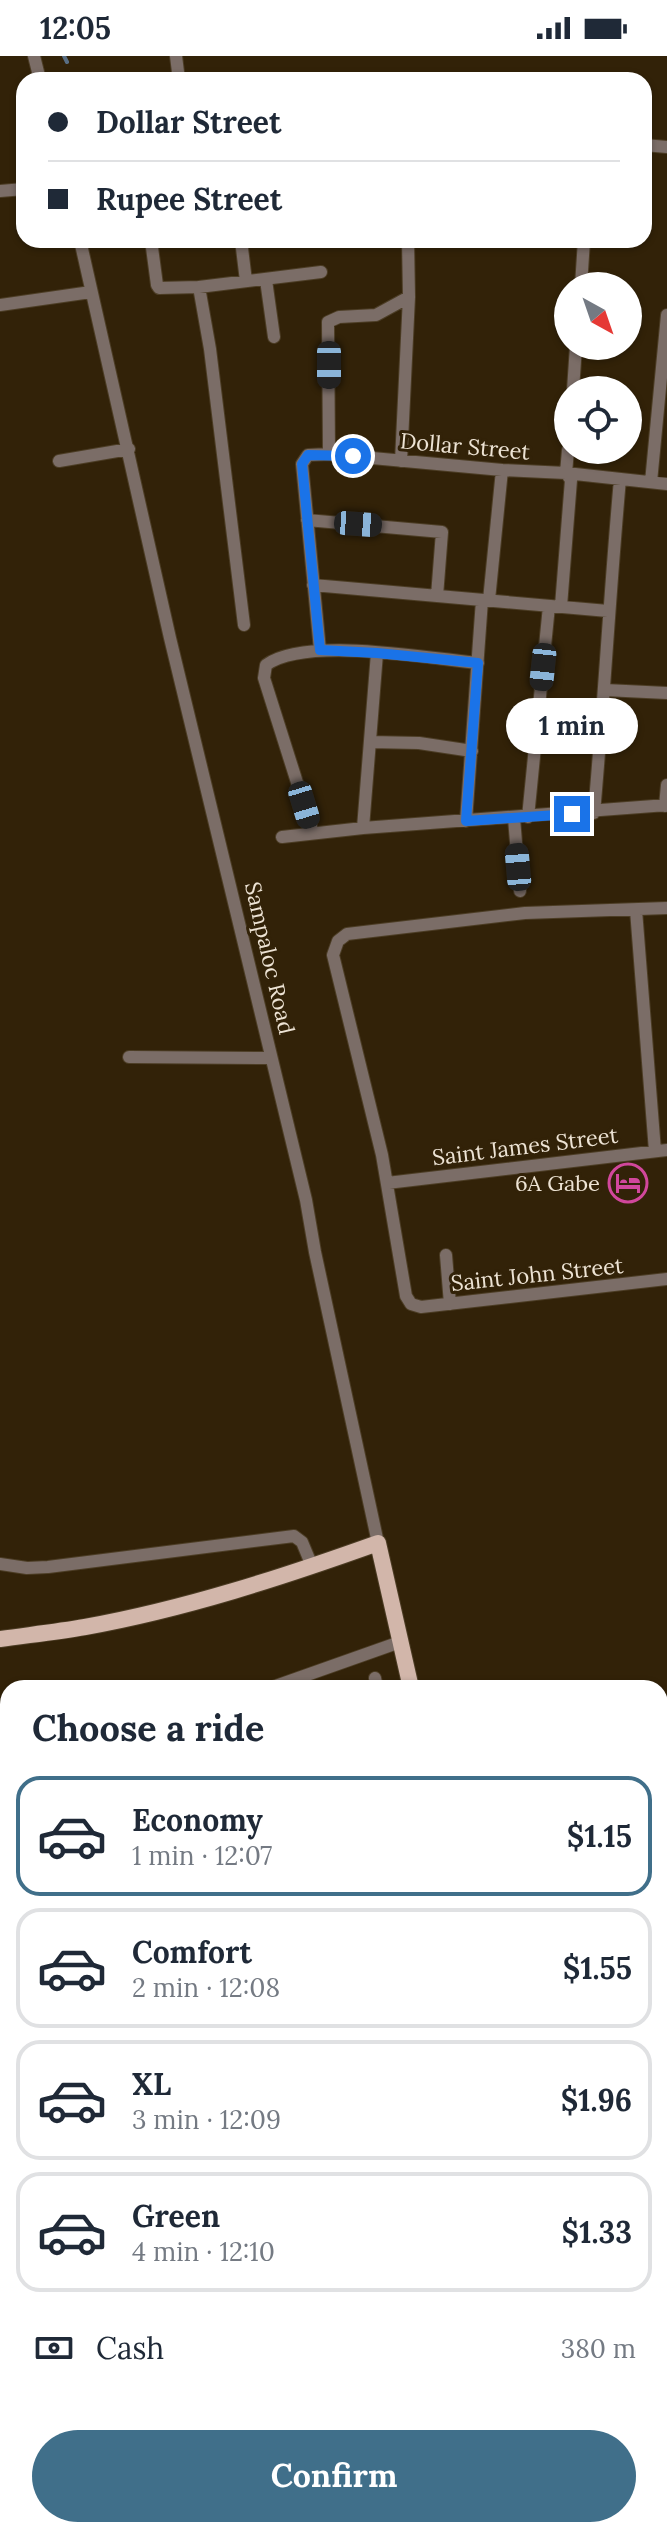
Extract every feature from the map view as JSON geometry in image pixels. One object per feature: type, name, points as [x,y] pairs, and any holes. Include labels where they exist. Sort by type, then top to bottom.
[{"type":"main road","points":[[0,1639],[85,1627],[159,1610],[312,1566],[378,1543]]},
{"type":"main road","name":"Sampaloc Road","points":[[378,1543],[409,1680]]},
{"type":"street","name":"Sampaloc Road","points":[[82,248],[170,638],[306,1200],[378,1543]]},
{"type":"street","points":[[152,248],[159,288],[199,287],[321,272]]},
{"type":"street","points":[[242,248],[246,281]]},
{"type":"street","points":[[401,461],[409,297],[408,248]]},
{"type":"street","points":[[582,272],[583,248]]},
{"type":"street","points":[[266,280],[274,337]]},
{"type":"street","points":[[199,287],[210,349],[244,625]]},
{"type":"street","points":[[0,305],[91,292]]},
{"type":"street","points":[[329,454],[328,322],[339,317],[376,315],[409,297]]},
{"type":"street","points":[[651,482],[667,315]]},
{"type":"street","points":[[59,461],[129,449]]},
{"type":"street","name":"Dollar Street","points":[[307,520],[302,464],[308,455],[329,454],[566,473],[667,484]]},
{"type":"street","points":[[528,817],[571,480],[566,473],[567,464]]},
{"type":"street","points":[[466,821],[478,663],[502,470]]},
{"type":"street","points":[[594,813],[620,479]]},
{"type":"street","points":[[320,650],[307,520],[442,532],[437,596]]},
{"type":"street","points":[[313,585],[608,611]]},
{"type":"street","points":[[313,833],[264,678],[266,665],[275,659],[320,650],[478,663]]},
{"type":"street","points":[[363,828],[377,653]]},
{"type":"street","points":[[605,690],[667,693]]},
{"type":"street","points":[[370,742],[419,743],[472,751]]},
{"type":"street","points":[[282,837],[363,828],[666,806],[667,785]]},
{"type":"street","points":[[514,818],[520,891]]},
{"type":"street","points":[[387,1183],[333,955],[338,941],[347,934],[525,913],[667,908]]},
{"type":"street","points":[[636,910],[661,1150]]},
{"type":"street","points":[[129,1057],[270,1058]]},
{"type":"street","name":"Saint James Street","points":[[387,1183],[661,1150]]},
{"type":"street","name":"Saint John Street","points":[[387,1183],[406,1296],[411,1304],[421,1307],[667,1279]]},
{"type":"street","points":[[446,1255],[450,1304]]},
{"type":"street","points":[[0,1564],[48,1567],[294,1536],[302,1542],[312,1566]]},
{"type":"street","points":[[293,1680],[400,1642]]},
{"type":"waterway","points":[[64,56],[67,62]]},
{"type":"place","name":"6A Gabe","points":[[628,1183]]},
{"type":"route","points":[[353,456],[308,455],[302,464],[320,650],[478,663],[466,821],[572,814]]}]
